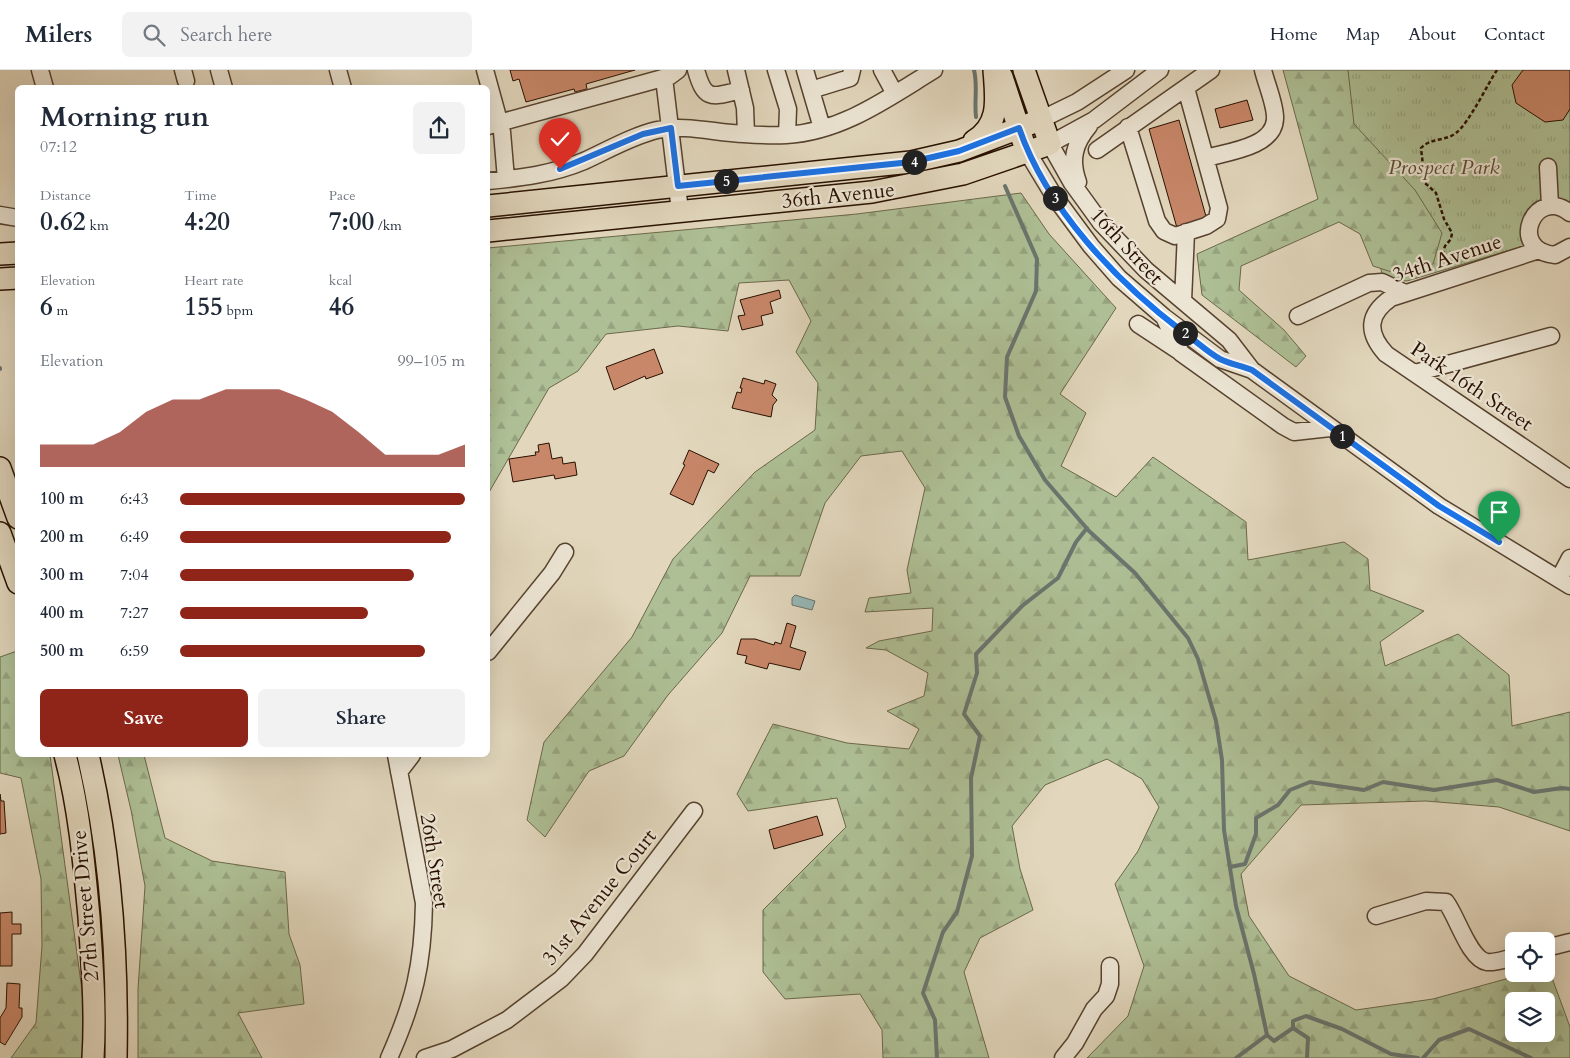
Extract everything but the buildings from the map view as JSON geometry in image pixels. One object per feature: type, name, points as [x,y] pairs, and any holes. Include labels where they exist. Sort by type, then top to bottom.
[{"type":"main road","points":[[959,151],[986,132],[995,118],[994,70]]},
{"type":"main road","name":"16th Street","points":[[1000,70],[1028,153]]},
{"type":"main road","name":"16th Street","points":[[1024,70],[1050,144]]},
{"type":"main road","name":"36th Avenue","points":[[490,206],[892,165],[959,151],[1040,120]]},
{"type":"main road","name":"36th Avenue","points":[[490,230],[872,192],[918,185],[963,174],[1050,144]]},
{"type":"main road","points":[[0,254],[15,253]]},
{"type":"main road","points":[[0,279],[15,278]]},
{"type":"main road","points":[[0,468],[15,510]]},
{"type":"main road","points":[[0,533],[15,575]]},
{"type":"main road","name":"27th Street Drive","points":[[65,757],[76,811],[85,878],[94,988],[95,1027],[93,1058]]},
{"type":"main road","name":"27th Street Drive","points":[[88,757],[99,808],[111,892],[116,988],[116,1058]]},
{"type":"street","points":[[40,70],[44,85]]},
{"type":"street","points":[[219,70],[223,85]]},
{"type":"street","points":[[338,70],[342,85]]},
{"type":"street","points":[[485,70],[488,85]]},
{"type":"street","points":[[696,70],[700,87],[710,94],[719,95],[741,90]]},
{"type":"street","points":[[736,70],[745,108],[746,134]]},
{"type":"street","points":[[776,70],[788,109],[787,135]]},
{"type":"street","points":[[805,70],[822,128]]},
{"type":"street","points":[[811,90],[850,78],[852,70]]},
{"type":"street","points":[[882,70],[895,94]]},
{"type":"street","points":[[490,181],[506,180],[560,169],[643,134],[671,128],[787,135],[822,128],[863,113],[934,70]]},
{"type":"street","name":"36th Avenue","points":[[1040,120],[1077,102],[1126,70]]},
{"type":"street","name":"36th Avenue","points":[[1050,144],[1094,120],[1142,76],[1160,70]]},
{"type":"street","points":[[1097,150],[1211,70]]},
{"type":"street","points":[[1206,158],[1258,142],[1272,131],[1276,118],[1263,70]]},
{"type":"street","points":[[494,124],[671,74],[671,128],[680,211]]},
{"type":"street","points":[[1128,127],[1157,221],[1164,231],[1176,236],[1206,226],[1217,219],[1220,208],[1186,88]]},
{"type":"street","points":[[490,100],[506,180]]},
{"type":"street","points":[[1094,120],[1077,142],[1073,166],[1080,188],[1102,222]]},
{"type":"street","name":"16th Street","points":[[1050,144],[1072,183],[1102,222],[1146,270],[1229,340],[1252,370],[1439,506],[1564,582]]},
{"type":"street","name":"16th Street","points":[[1028,153],[1054,196],[1090,246],[1119,278],[1164,317],[1220,359],[1252,370]]},
{"type":"street","points":[[1548,167],[1550,206],[1563,208],[1570,213]]},
{"type":"street","name":"34th Avenue","points":[[1539,250],[1529,237],[1528,228],[1535,214],[1550,206]]},
{"type":"street","points":[[0,215],[15,218]]},
{"type":"street","points":[[1183,302],[1186,232]]},
{"type":"street","name":"34th Avenue","points":[[1374,314],[1385,302],[1405,293],[1539,250],[1555,254],[1570,247]]},
{"type":"street","points":[[1298,316],[1369,283],[1382,282],[1405,293]]},
{"type":"street","name":"Park 16th Street","points":[[1374,314],[1373,332],[1378,345],[1386,354],[1570,479]]},
{"type":"street","name":"16th Street","points":[[1164,317],[1181,353]]},
{"type":"street","name":"16th Street","points":[[1138,324],[1294,432],[1330,428]]},
{"type":"street","points":[[1414,373],[1551,336]]},
{"type":"street","points":[[490,650],[552,573],[565,552]]},
{"type":"street","points":[[1564,582],[1570,558]]},
{"type":"street","name":"26th Street","points":[[389,1058],[411,1004],[421,958],[424,903],[396,757]]},
{"type":"street","points":[[399,772],[410,757]]},
{"type":"street","name":"31st Avenue Court","points":[[425,1058],[452,1049],[507,1020],[561,979],[585,954],[694,811]]},
{"type":"street","points":[[1376,916],[1426,901],[1446,902],[1468,943],[1481,960],[1486,962],[1505,959]]},
{"type":"street","points":[[1555,946],[1570,942]]},
{"type":"street","points":[[1062,1058],[1074,1043],[1094,1009],[1106,996],[1110,984],[1110,966]]},
{"type":"path","points":[[1435,283],[1445,246],[1451,239],[1452,233],[1444,219],[1436,193],[1425,184],[1421,148],[1425,144],[1446,138],[1459,130],[1496,70]]},
{"type":"green space","points":[[1283,70],[1348,70],[1354,124],[1415,190],[1442,233],[1433,264],[1395,273],[1373,266],[1360,234],[1339,222],[1241,266],[1239,290],[1284,330],[1306,356],[1296,367],[1202,295],[1197,254],[1318,199]]},
{"type":"green space","name":"Prospect Park","points":[[1297,70],[1570,70],[1570,205],[1560,199],[1534,204],[1522,225],[1524,246],[1407,281],[1384,279],[1367,226]]},
{"type":"green space","points":[[1021,193],[1049,234],[1116,308],[1060,394],[1086,413],[1061,466],[1116,497],[1153,457],[1246,522],[1248,560],[1344,542],[1368,559],[1370,590],[1424,611],[1380,642],[1385,666],[1458,634],[1509,675],[1512,726],[1570,712],[1570,831],[1499,807],[1426,801],[1301,805],[1241,874],[1249,916],[1289,976],[1356,1010],[1433,999],[1505,979],[1505,982],[1554,982],[1570,1027],[1570,1058],[1087,1058],[1128,1016],[1144,966],[1115,884],[1138,851],[1159,807],[1142,779],[1107,759],[1045,785],[1012,826],[1020,869],[1033,910],[980,938],[964,972],[989,1058],[883,1058],[882,1030],[860,994],[785,999],[763,972],[763,910],[846,827],[837,798],[748,811],[737,794],[773,724],[847,743],[909,749],[919,729],[887,711],[924,696],[928,673],[886,650],[866,648],[879,641],[932,631],[933,608],[865,612],[869,598],[911,593],[907,570],[925,488],[902,451],[861,456],[825,503],[800,576],[750,576],[722,633],[668,695],[624,756],[589,771],[545,837],[527,820],[544,742],[632,637],[673,559],[755,472],[815,430],[818,383],[796,352],[811,321],[789,280],[739,283],[728,331],[678,326],[606,334],[578,371],[549,388],[490,491],[490,248],[857,214]]},
{"type":"green space","points":[[15,652],[15,757],[50,757],[86,1020],[82,1058],[11,1058],[36,1023],[42,946],[41,879],[21,778],[0,773],[0,657]]},
{"type":"green space","points":[[118,757],[145,757],[165,838],[212,861],[285,872],[289,934],[300,965],[304,1004],[238,1013],[262,1058],[138,1058],[138,989],[145,886],[131,810]]},
{"type":"water","points":[[795,595],[815,601],[812,610],[792,605],[792,598]]},
{"type":"waterway","points":[[974,70],[976,117]]},
{"type":"waterway","points":[[1005,186],[1037,259],[1036,291],[1007,357],[1005,397],[1019,436],[1045,480],[1089,531],[1135,573],[1188,638],[1198,659],[1216,721],[1222,760],[1224,830],[1236,906],[1254,974],[1267,1035],[1274,1041],[1293,1028],[1308,1038],[1307,1058]]},
{"type":"waterway","points":[[937,1058],[935,1020],[923,993],[943,932],[957,912],[972,856],[971,778],[980,736],[964,714],[977,673],[976,654],[1022,606],[1058,578],[1076,542],[1087,528]]},
{"type":"waterway","points":[[1230,867],[1245,864],[1256,834],[1256,818],[1278,805],[1290,790],[1310,782],[1364,790],[1383,782],[1434,790],[1497,780],[1534,792],[1562,788],[1570,789]]},
{"type":"waterway","points":[[1293,1028],[1293,1021],[1306,1016],[1342,1029],[1391,1054],[1418,1058]]},
{"type":"waterway","points":[[1423,1058],[1439,1040],[1469,1029],[1531,1058]]},
{"type":"waterway","points":[[1236,1058],[1267,1035]]},
{"type":"route","points":[[560,169],[643,134],[671,128],[678,186],[842,171],[911,162],[959,151],[1019,128],[1028,153],[1054,196],[1090,246],[1119,278],[1164,317],[1220,359],[1252,370],[1439,506],[1499,542]]}]
